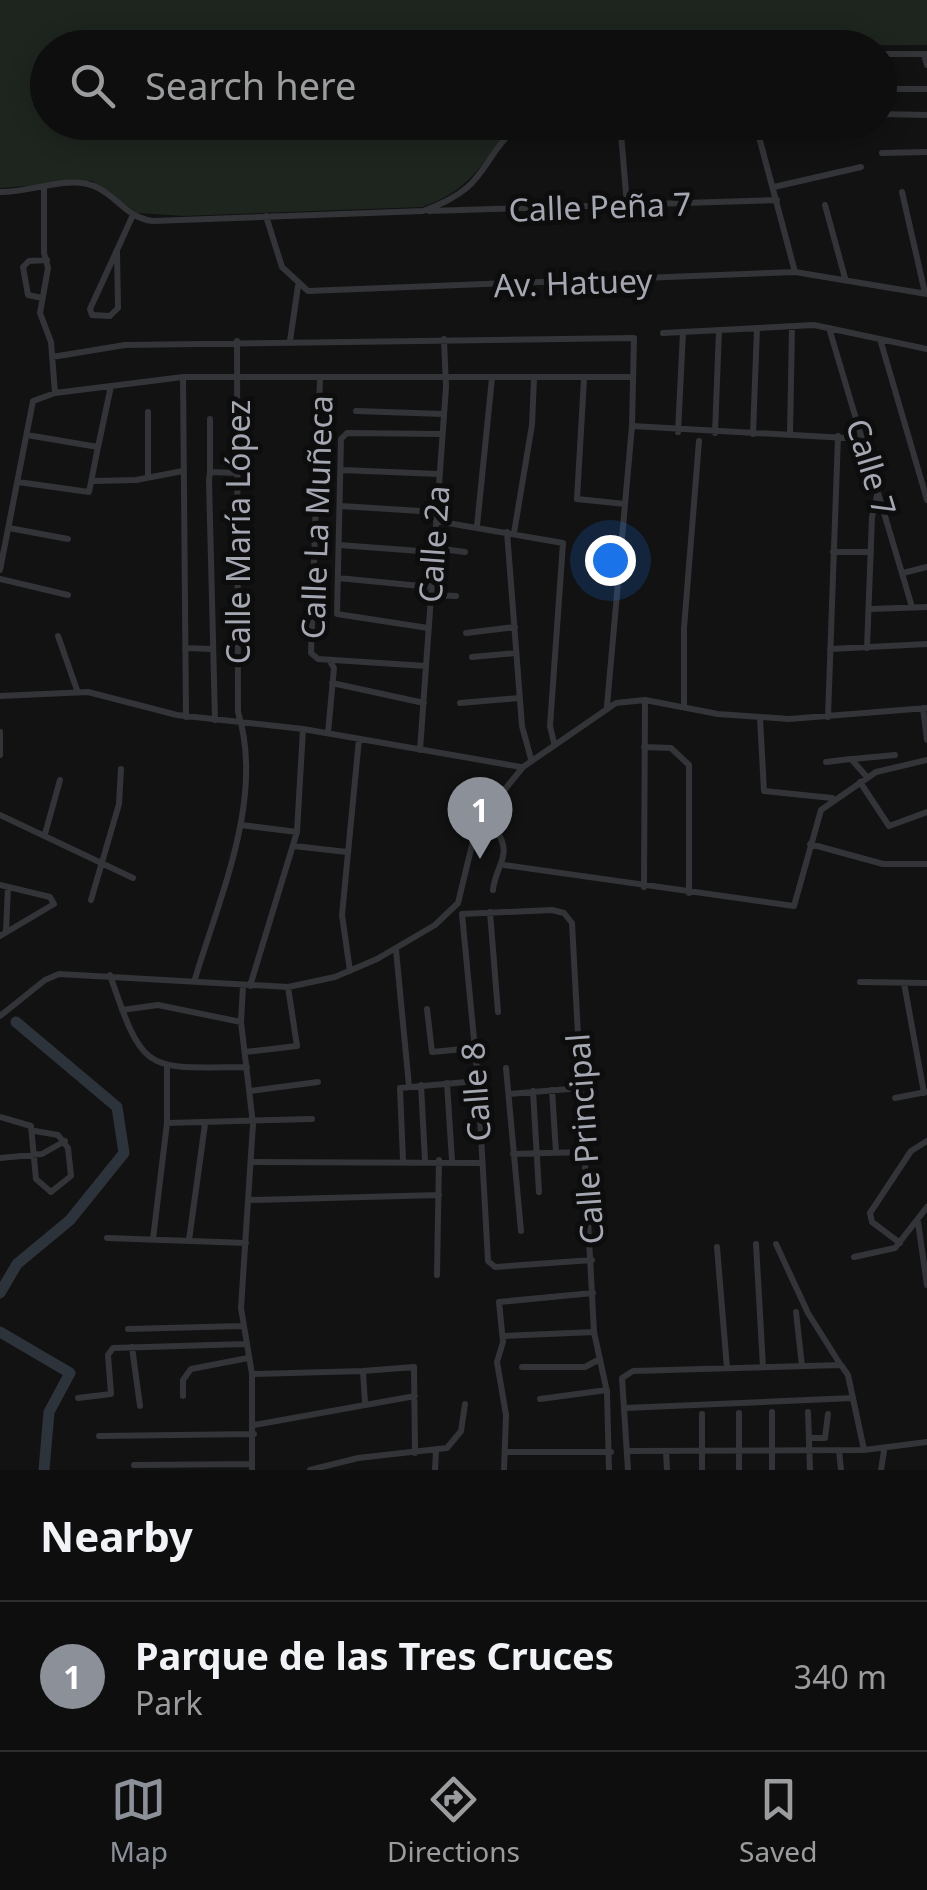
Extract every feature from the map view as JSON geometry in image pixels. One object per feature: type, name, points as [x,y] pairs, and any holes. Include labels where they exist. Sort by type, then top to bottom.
[{"type":"street","points":[[897,54],[926,54],[927,64]]},
{"type":"street","points":[[897,89],[927,89]]},
{"type":"street","points":[[897,115],[927,116]]},
{"type":"street","points":[[423,211],[453,200],[477,182],[509,140]]},
{"type":"street","points":[[622,140],[627,205]]},
{"type":"street","points":[[760,140],[795,272]]},
{"type":"street","points":[[882,153],[927,152]]},
{"type":"street","points":[[774,188],[861,167]]},
{"type":"street","points":[[0,192],[73,182],[95,186],[132,216],[90,308],[92,316],[110,316],[118,308],[118,250]]},
{"type":"street","points":[[44,189],[47,260],[41,320],[52,357],[54,393]]},
{"type":"street","points":[[902,192],[926,294]]},
{"type":"street","name":"Calle Peña 7","points":[[132,216],[153,221],[778,200]]},
{"type":"street","points":[[825,206],[845,278]]},
{"type":"street","points":[[266,216],[276,256],[298,286],[290,340]]},
{"type":"street","points":[[42,298],[28,295],[23,267],[29,261],[47,260]]},
{"type":"street","name":"Av. Hatuey","points":[[298,286],[308,292],[795,272],[926,294]]},
{"type":"street","points":[[790,435],[792,327]]},
{"type":"street","points":[[753,434],[757,328]]},
{"type":"street","points":[[663,333],[829,328],[927,349]]},
{"type":"street","name":"Calle 7","points":[[829,328],[912,607]]},
{"type":"street","points":[[715,432],[718,330]]},
{"type":"street","points":[[678,432],[682,332]]},
{"type":"street","points":[[880,337],[927,500]]},
{"type":"street","points":[[52,357],[125,345],[237,341],[634,338],[632,426],[607,706]]},
{"type":"street","name":"Calle 2a","points":[[420,750],[447,378],[444,339]]},
{"type":"street","name":"Calle María López","points":[[195,979],[241,825],[237,341]]},
{"type":"street","points":[[0,570],[35,398],[183,377],[633,377]]},
{"type":"street","points":[[183,377],[186,717]]},
{"type":"street","name":"Calle La Muñeca","points":[[320,378],[310,650],[314,657],[328,659]]},
{"type":"street","points":[[477,526],[492,378]]},
{"type":"street","points":[[531,759],[516,653],[511,532],[532,426],[534,378]]},
{"type":"street","points":[[584,379],[577,500],[625,504]]},
{"type":"street","points":[[18,482],[92,490],[111,386]]},
{"type":"street","points":[[356,411],[442,414]]},
{"type":"street","points":[[148,412],[148,476]]},
{"type":"street","points":[[210,420],[215,720]]},
{"type":"street","points":[[632,426],[678,432],[864,439]]},
{"type":"street","points":[[428,628],[338,616],[342,470],[345,433],[441,434]]},
{"type":"street","points":[[27,435],[98,447]]},
{"type":"street","points":[[828,717],[838,436]]},
{"type":"street","points":[[684,706],[684,628],[699,441]]},
{"type":"street","points":[[342,470],[438,474]]},
{"type":"street","points":[[94,480],[183,471]]},
{"type":"street","points":[[210,472],[238,473]]},
{"type":"street","points":[[867,648],[871,552],[879,486]]},
{"type":"street","points":[[341,506],[436,517],[563,543],[550,726],[554,743]]},
{"type":"street","points":[[9,528],[68,539]]},
{"type":"street","points":[[339,545],[465,552]]},
{"type":"street","points":[[834,552],[871,552]]},
{"type":"street","points":[[902,573],[927,566]]},
{"type":"street","points":[[338,578],[456,596]]},
{"type":"street","points":[[0,579],[68,595]]},
{"type":"street","points":[[870,609],[927,607]]},
{"type":"street","points":[[466,633],[514,627]]},
{"type":"street","points":[[58,636],[77,690]]},
{"type":"street","points":[[830,649],[927,644]]},
{"type":"street","points":[[185,648],[212,649]]},
{"type":"street","points":[[472,657],[516,653]]},
{"type":"street","points":[[328,659],[426,666]]},
{"type":"street","points":[[328,659],[334,668],[328,734]]},
{"type":"street","points":[[332,683],[424,703]]},
{"type":"street","points":[[0,696],[77,690],[186,717],[303,729],[522,767]]},
{"type":"street","points":[[460,703],[520,698]]},
{"type":"street","points":[[644,888],[645,700]]},
{"type":"street","points":[[0,1016],[51,976],[110,975],[288,987],[350,971],[396,950],[454,908],[463,892],[475,831],[522,767],[607,706],[645,700],[760,718],[828,717],[925,708],[927,740]]},
{"type":"street","points":[[760,718],[764,791],[833,798]]},
{"type":"street","points":[[134,1465],[252,1467],[252,1374],[242,1326],[253,1124],[241,1022],[247,986],[298,832],[303,729]]},
{"type":"street","points":[[0,732],[0,755]]},
{"type":"street","points":[[350,971],[342,915],[358,739]]},
{"type":"street","points":[[644,747],[671,748],[690,765],[689,893]]},
{"type":"street","points":[[826,762],[895,755]]},
{"type":"street","points":[[851,760],[888,826],[927,812]]},
{"type":"street","points":[[504,865],[644,888],[794,906],[818,815],[833,798],[863,780],[927,760]]},
{"type":"street","points":[[91,900],[119,804],[121,769]]},
{"type":"street","points":[[45,834],[60,780]]},
{"type":"street","points":[[0,814],[133,878]]},
{"type":"street","points":[[241,825],[298,832]]},
{"type":"street","points":[[475,831],[500,833],[504,865],[494,878],[493,890]]},
{"type":"street","points":[[810,844],[882,864],[927,864]]},
{"type":"street","points":[[294,846],[347,852]]},
{"type":"street","points":[[4,886],[50,897],[54,904],[3,934],[4,886]]},
{"type":"street","points":[[454,908],[462,914]]},
{"type":"street","name":"Calle Principal","points":[[462,914],[552,910],[571,920],[594,1332],[607,1390],[609,1470]]},
{"type":"street","points":[[490,912],[498,1012]]},
{"type":"street","name":"Calle 8","points":[[462,914],[478,1081],[487,1254],[495,1267],[592,1260]]},
{"type":"street","points":[[396,950],[409,1086]]},
{"type":"street","points":[[110,975],[134,1043],[167,1068],[247,1067]]},
{"type":"street","points":[[860,982],[927,983]]},
{"type":"street","points":[[896,1098],[925,1092],[904,984]]},
{"type":"street","points":[[245,1052],[291,1050],[297,1046],[288,987]]},
{"type":"street","points":[[122,1010],[158,1004],[241,1022]]},
{"type":"street","points":[[427,1009],[432,1052],[474,1048]]},
{"type":"street","points":[[153,1239],[167,1123],[167,1068]]},
{"type":"street","points":[[506,1068],[520,1231]]},
{"type":"street","points":[[403,1160],[399,1091],[409,1086],[478,1081]]},
{"type":"street","points":[[251,1091],[318,1082]]},
{"type":"street","points":[[447,1083],[452,1160]]},
{"type":"street","points":[[422,1086],[425,1160]]},
{"type":"street","points":[[509,1094],[581,1088]]},
{"type":"street","points":[[552,1090],[556,1152]]},
{"type":"street","points":[[533,1091],[539,1192]]},
{"type":"street","points":[[0,1117],[26,1122],[35,1131],[66,1141]]},
{"type":"street","points":[[167,1123],[253,1124],[312,1119]]},
{"type":"street","points":[[189,1240],[204,1124]]},
{"type":"street","points":[[35,1131],[33,1154],[40,1185],[51,1192],[71,1176],[66,1141]]},
{"type":"street","points":[[0,1158],[51,1151],[66,1141]]},
{"type":"street","points":[[900,1243],[872,1222],[870,1212],[912,1151],[927,1141]]},
{"type":"street","points":[[513,1154],[584,1152]]},
{"type":"street","points":[[437,1274],[439,1160]]},
{"type":"street","points":[[253,1162],[480,1163]]},
{"type":"street","points":[[251,1200],[439,1195]]},
{"type":"street","points":[[854,1257],[900,1243],[927,1207]]},
{"type":"street","points":[[918,1220],[927,1285]]},
{"type":"street","points":[[108,1238],[246,1242]]},
{"type":"street","points":[[756,1244],[763,1367]]},
{"type":"street","points":[[776,1244],[808,1313],[847,1371],[864,1450]]},
{"type":"street","points":[[717,1248],[727,1368]]},
{"type":"street","points":[[504,1470],[507,1452],[496,1362],[502,1336],[499,1302],[594,1292]]},
{"type":"street","points":[[796,1312],[802,1366]]},
{"type":"street","points":[[128,1328],[242,1326]]},
{"type":"street","points":[[502,1336],[594,1332]]},
{"type":"street","points":[[78,1398],[111,1394],[108,1352],[132,1347],[246,1344]]},
{"type":"street","points":[[132,1347],[140,1406]]},
{"type":"street","points":[[182,1396],[183,1380],[190,1368],[249,1358]]},
{"type":"street","points":[[522,1367],[585,1367],[600,1359]]},
{"type":"street","points":[[628,1470],[622,1378],[626,1372],[841,1365]]},
{"type":"street","points":[[252,1374],[412,1366],[415,1452]]},
{"type":"street","points":[[364,1371],[364,1403]]},
{"type":"street","points":[[540,1399],[607,1390]]},
{"type":"street","points":[[99,1436],[254,1429],[364,1403],[416,1396]]},
{"type":"street","points":[[624,1408],[853,1398]]},
{"type":"street","points":[[311,1470],[358,1458],[436,1451],[456,1441],[465,1404]]},
{"type":"street","points":[[772,1412],[772,1470]]},
{"type":"street","points":[[808,1412],[810,1470]]},
{"type":"street","points":[[739,1413],[739,1470]]},
{"type":"street","points":[[702,1414],[702,1470]]},
{"type":"street","points":[[809,1438],[825,1438],[828,1414]]},
{"type":"street","points":[[628,1451],[885,1450],[927,1442]]},
{"type":"street","points":[[839,1450],[841,1470]]},
{"type":"street","points":[[881,1470],[885,1450]]},
{"type":"street","points":[[435,1470],[436,1451]]},
{"type":"street","points":[[666,1451],[667,1470]]},
{"type":"street","points":[[507,1452],[611,1452]]},
{"type":"street","points":[[358,1458],[358,1470]]},
{"type":"shaded area","points":[[0,0],[927,0],[927,45],[897,45],[897,30],[30,30],[30,140],[503,140],[466,182],[422,207],[184,216],[137,213],[92,181],[0,188]]},
{"type":"waterway","points":[[0,1293],[17,1264],[70,1220],[124,1153],[117,1107],[16,1022]]},
{"type":"waterway","points":[[0,1332],[70,1373],[49,1412],[44,1470]]},
{"type":"place","name":"Parque de las Tres Cruces","points":[[480,859]]}]
